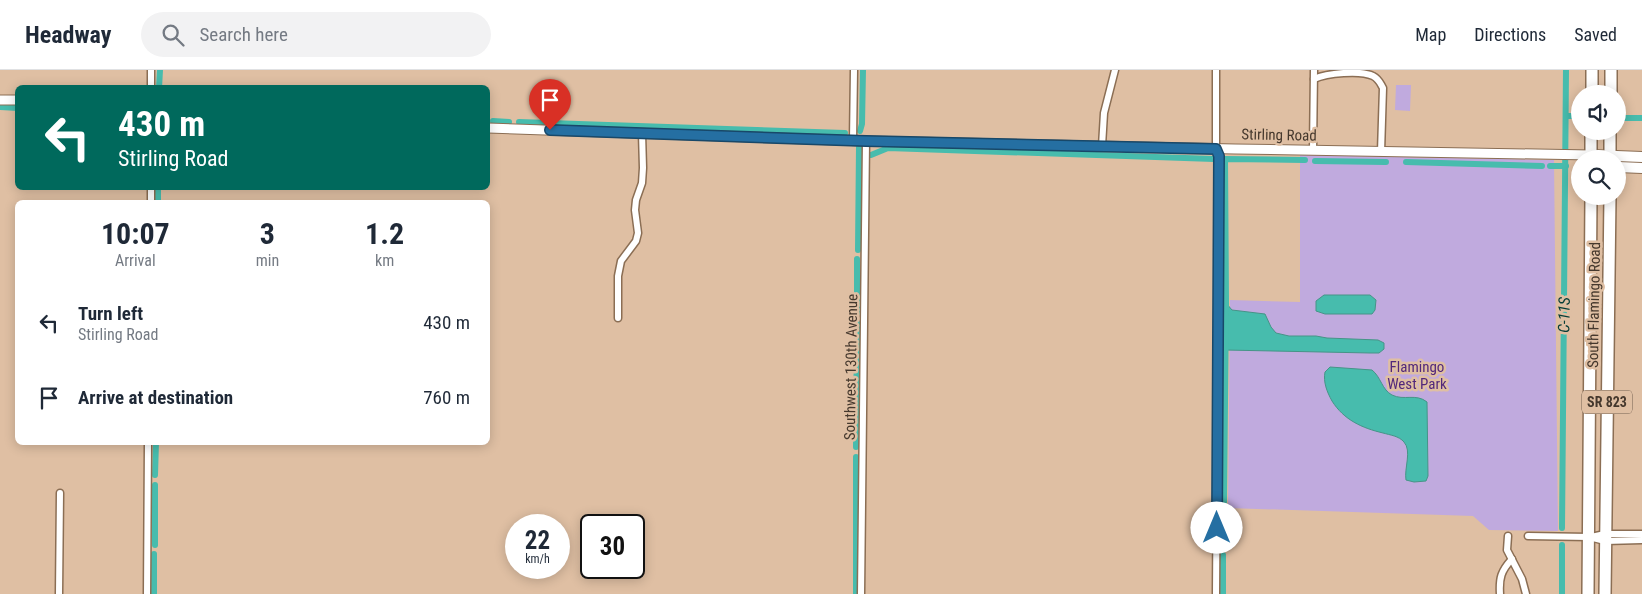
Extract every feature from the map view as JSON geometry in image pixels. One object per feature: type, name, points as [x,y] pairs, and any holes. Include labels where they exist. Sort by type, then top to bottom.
[{"type":"highway","points":[[1592,70],[1592,85]]},
{"type":"highway","points":[[1610,85],[1611,70]]},
{"type":"highway","name":"South Flamingo Road","points":[[1588,594],[1584,537],[1591,205]]},
{"type":"highway","name":"South Flamingo Road","points":[[1605,594],[1610,205]]},
{"type":"main road","name":"Stirling Road","points":[[1626,157],[1642,157]]},
{"type":"main road","points":[[1626,167],[1642,168]]},
{"type":"street","points":[[151,70],[151,85]]},
{"type":"street","points":[[853,140],[854,70]]},
{"type":"street","points":[[1102,146],[1104,113],[1115,70]]},
{"type":"street","points":[[1216,70],[1216,149],[1219,156],[1216,594]]},
{"type":"street","points":[[1313,150],[1314,70]]},
{"type":"street","points":[[1314,79],[1324,75],[1358,74],[1371,75],[1379,80],[1383,88],[1381,152]]},
{"type":"street","points":[[0,100],[15,100]]},
{"type":"street","name":"Stirling Road","points":[[490,128],[866,141],[1571,155]]},
{"type":"street","points":[[618,318],[618,276],[621,261],[636,241],[638,233],[635,210],[642,182],[642,133]]},
{"type":"street","name":"Southwest 130th Avenue","points":[[861,594],[866,141]]},
{"type":"street","points":[[147,594],[148,445]]},
{"type":"street","points":[[59,594],[60,493]]},
{"type":"street","points":[[1605,538],[1642,534]]},
{"type":"street","points":[[1508,536],[1507,550],[1522,579],[1526,594]]},
{"type":"street","points":[[1528,536],[1642,540]]},
{"type":"street","points":[[1500,594],[1500,580],[1503,568],[1512,559]]},
{"type":"green space","points":[[1396,85],[1411,85],[1410,111],[1395,110]]},
{"type":"green space","name":"Flamingo West Park","points":[[1300,155],[1554,160],[1558,531],[1489,530],[1473,516],[1228,508],[1230,300],[1300,302]]},
{"type":"water","points":[[1324,295],[1370,295],[1376,300],[1375,310],[1372,314],[1325,314],[1316,311],[1316,301]]},
{"type":"water","points":[[1226,303],[1232,310],[1265,314],[1276,333],[1289,336],[1378,340],[1384,343],[1384,349],[1379,353],[1225,350]]},
{"type":"water","points":[[1330,367],[1372,370],[1386,390],[1392,395],[1396,397],[1419,398],[1427,402],[1428,476],[1426,481],[1414,482],[1406,480],[1408,455],[1402,440],[1361,426],[1337,408],[1330,398],[1325,383],[1325,372]]},
{"type":"waterway","points":[[159,85],[160,70]]},
{"type":"waterway","points":[[860,131],[862,124],[863,70]]},
{"type":"waterway","name":"C-11S","points":[[1562,528],[1566,70]]},
{"type":"waterway","points":[[0,107],[15,108]]},
{"type":"waterway","name":"C-11S","points":[[1566,116],[1571,116]]},
{"type":"waterway","name":"C-11S","points":[[1626,118],[1642,118]]},
{"type":"waterway","points":[[493,121],[509,122]]},
{"type":"waterway","points":[[519,122],[845,133]]},
{"type":"waterway","points":[[858,250],[859,147]]},
{"type":"waterway","points":[[871,155],[888,148],[1214,159]]},
{"type":"waterway","points":[[1224,502],[1225,159],[1305,160]]},
{"type":"waterway","points":[[1315,161],[1386,162]]},
{"type":"waterway","points":[[1406,162],[1542,166]]},
{"type":"waterway","points":[[1550,166],[1566,166]]},
{"type":"waterway","points":[[158,190],[158,200]]},
{"type":"waterway","points":[[857,259],[857,313]]},
{"type":"waterway","points":[[856,447],[857,323]]},
{"type":"waterway","points":[[155,475],[156,445]]},
{"type":"waterway","points":[[856,457],[856,594]]},
{"type":"waterway","points":[[155,485],[155,545]]},
{"type":"waterway","points":[[1223,545],[1224,512]]},
{"type":"waterway","name":"C-11S","points":[[1562,545],[1562,594]]},
{"type":"waterway","points":[[154,554],[154,594]]},
{"type":"waterway","points":[[1223,555],[1223,594]]},
{"type":"route","points":[[550,130],[866,141],[1216,149],[1219,156],[1217,528]]}]
